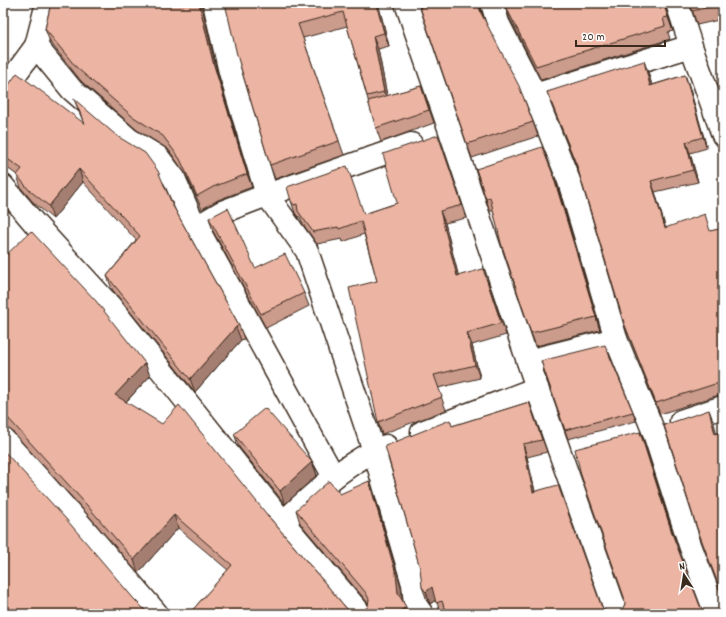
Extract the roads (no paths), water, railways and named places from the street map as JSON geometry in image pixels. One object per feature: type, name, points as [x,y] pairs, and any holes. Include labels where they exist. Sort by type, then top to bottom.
[{"type":"street","points":[[3,91],[36,46],[47,3]]},
{"type":"street","points":[[214,3],[230,72],[267,195],[307,251],[374,451],[413,584],[415,604],[422,614]]},
{"type":"street","points":[[406,3],[537,388],[617,614]]},
{"type":"street","points":[[492,3],[498,23],[534,95],[547,147],[569,181],[645,432],[716,614]]},
{"type":"street","points":[[677,3],[723,134]]},
{"type":"street","points":[[36,46],[72,90],[130,140],[158,157],[174,178],[189,213],[334,477]]},
{"type":"street","points":[[534,95],[691,46]]},
{"type":"street","points":[[189,213],[198,226],[222,212],[267,195],[450,131]]},
{"type":"street","points":[[464,174],[487,166]]},
{"type":"street","points":[[3,186],[110,306],[283,522],[361,614]]},
{"type":"street","points":[[528,361],[616,339]]},
{"type":"street","points":[[283,522],[334,477],[374,451],[537,388]]},
{"type":"street","points":[[645,432],[723,407]]},
{"type":"street","points":[[3,439],[80,524],[157,614]]},
{"type":"street","points":[[560,454],[583,448]]}]
